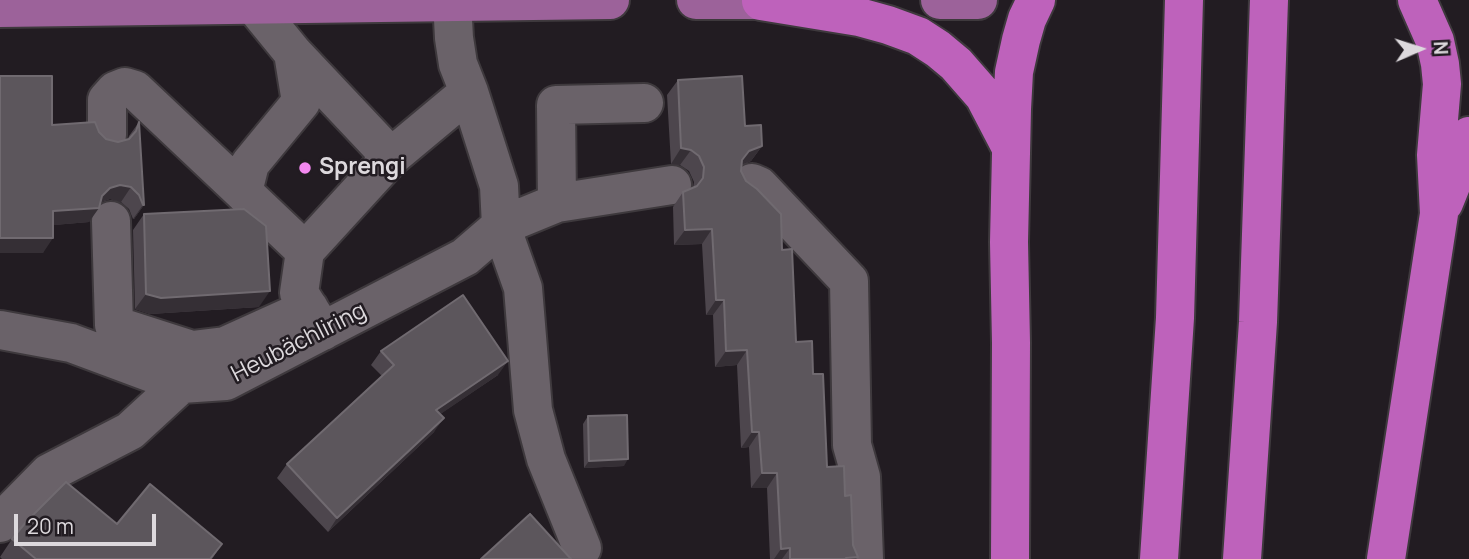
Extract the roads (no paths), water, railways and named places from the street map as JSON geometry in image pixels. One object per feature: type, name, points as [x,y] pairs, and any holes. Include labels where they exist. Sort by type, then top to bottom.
[{"type":"highway","points":[[1010,559],[1009,242],[1012,109],[1014,72],[1027,19],[1036,0]]},
{"type":"highway","points":[[1159,559],[1175,318],[1184,0]]},
{"type":"highway","points":[[1242,559],[1258,322],[1269,0]]},
{"type":"highway","points":[[1386,559],[1439,215],[1436,155],[1442,84],[1440,64],[1435,41],[1417,0]]},
{"type":"highway","points":[[761,1],[873,20],[918,36],[956,64],[984,96],[1011,150]]},
{"type":"highway","points":[[1439,215],[1469,136]]},
{"type":"main road","points":[[0,8],[610,0]]},
{"type":"main road","points":[[696,0],[799,0]]},
{"type":"main road","points":[[940,0],[978,0]]},
{"type":"street","points":[[452,1],[458,64],[499,186],[501,226],[523,288],[533,411],[546,459],[582,548]]},
{"type":"street","points":[[253,4],[293,53],[391,157]]},
{"type":"street","points":[[243,192],[250,164],[301,102],[293,53]]},
{"type":"street","points":[[107,135],[107,100],[115,91],[125,87],[135,90],[305,251]]},
{"type":"street","points":[[111,220],[114,325],[192,350],[225,346],[316,319],[299,293],[305,251],[391,157],[469,92]]},
{"type":"street","points":[[557,203],[556,105],[644,103]]},
{"type":"street","points":[[752,183],[760,186],[849,281],[852,446],[861,477],[864,559]]},
{"type":"street","name":"Heubächliring","points":[[0,330],[71,343],[181,384],[226,381],[316,319],[465,257],[501,226],[557,203],[672,185]]},
{"type":"street","points":[[0,523],[49,473],[130,431],[181,384]]},
{"type":"place","name":"Sprengi","points":[[305,168]]}]
